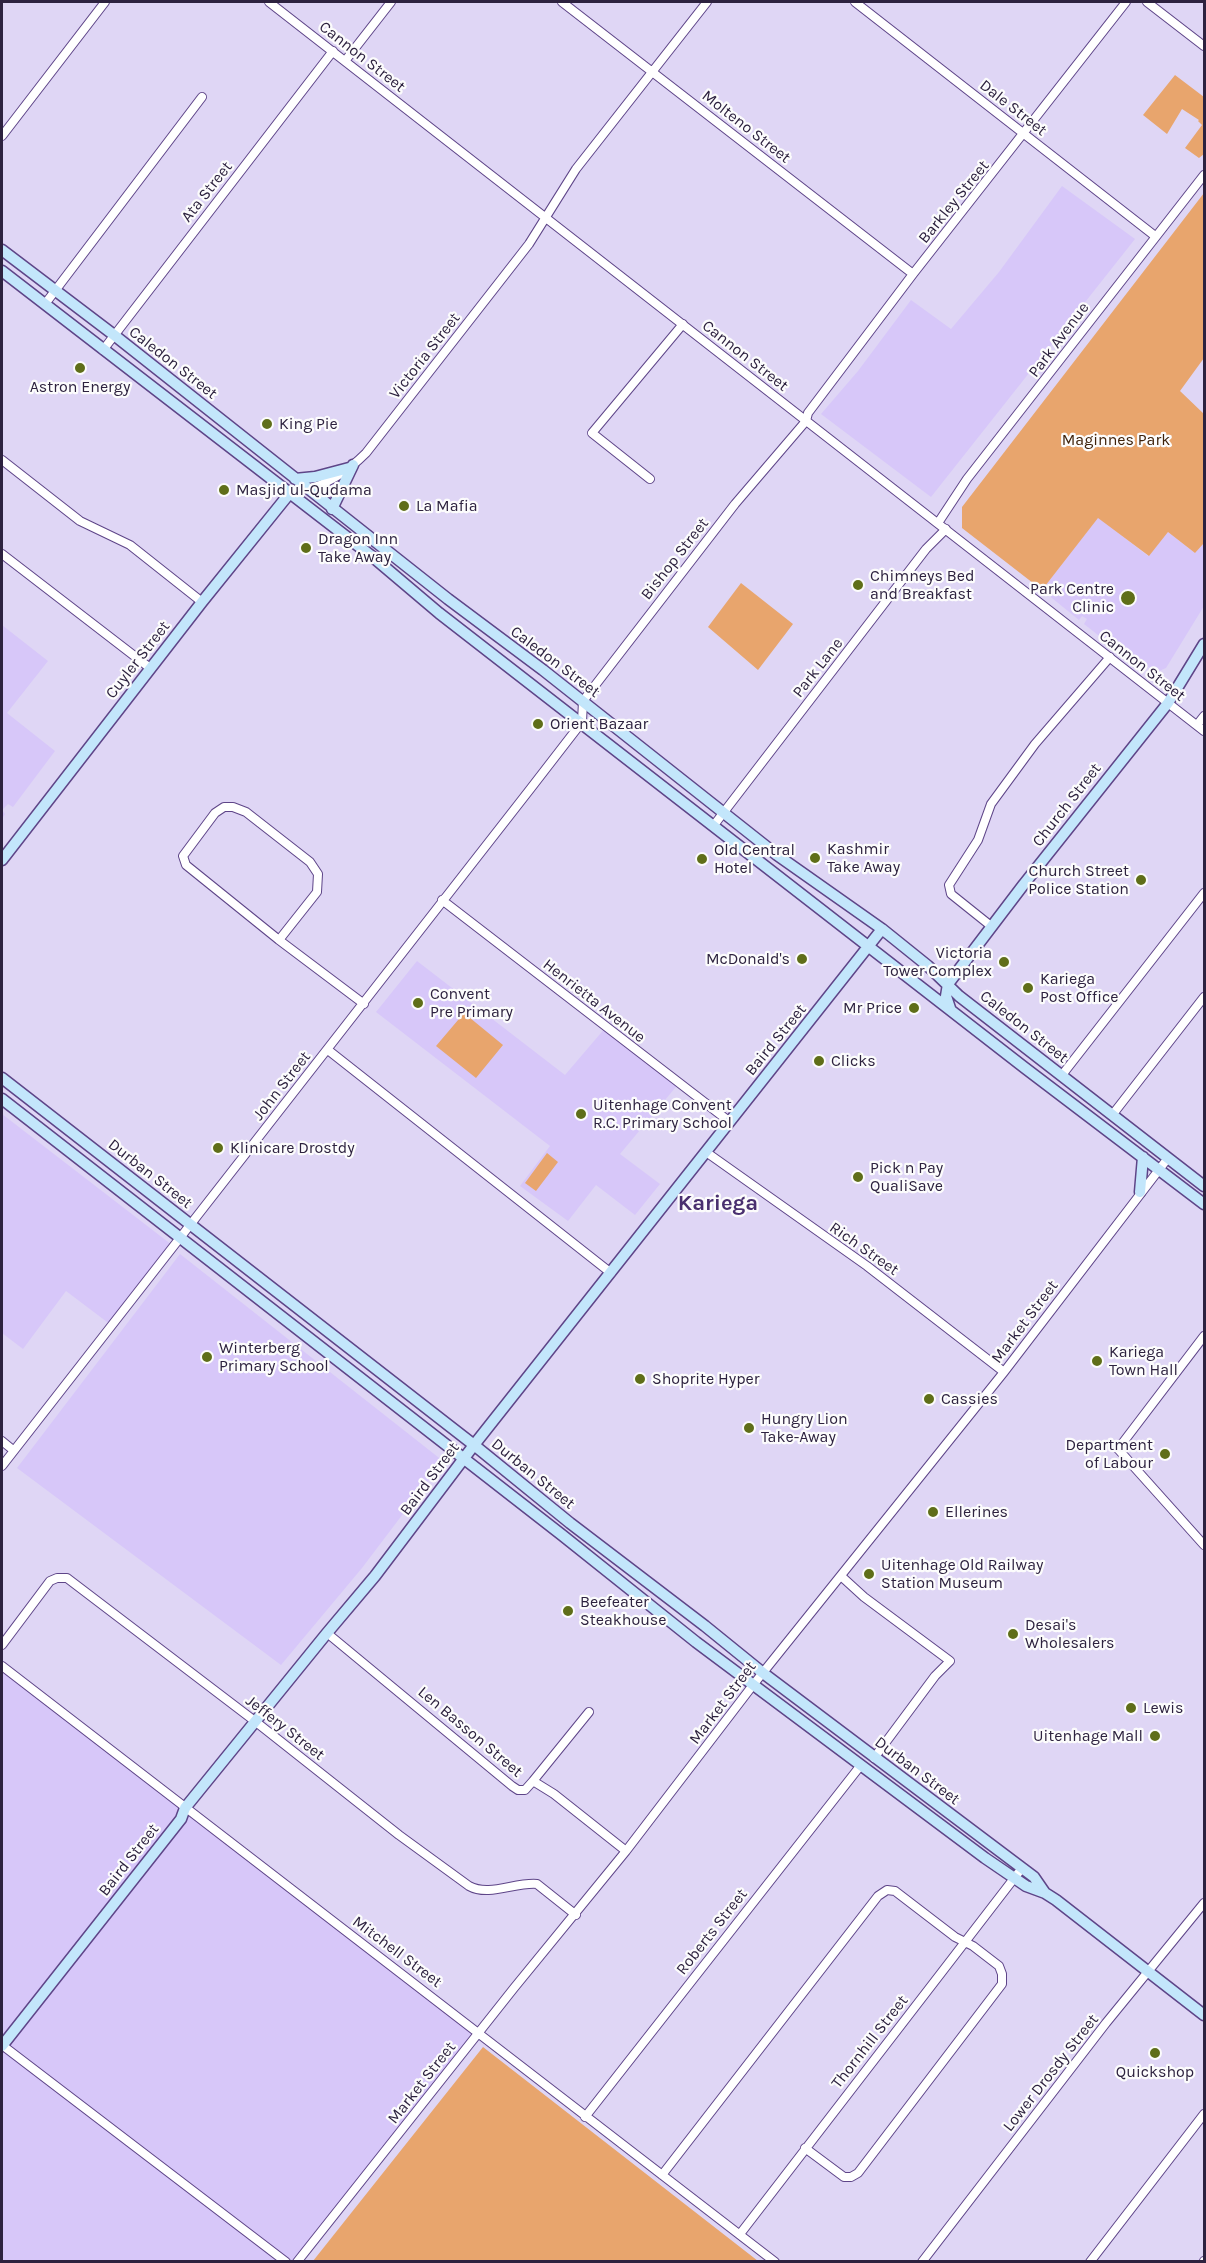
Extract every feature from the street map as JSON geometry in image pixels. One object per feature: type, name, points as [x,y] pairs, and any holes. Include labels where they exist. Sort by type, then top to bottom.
[{"type":"street","points":[[2,136],[105,2]]},
{"type":"street","name":"Cannon Street","points":[[269,2],[1201,728]]},
{"type":"street","points":[[345,61],[391,2]]},
{"type":"street","name":"Molteno Street","points":[[562,2],[913,274]]},
{"type":"street","name":"Victoria Street","points":[[306,489],[331,480],[366,453],[529,244],[576,169],[707,2]]},
{"type":"street","name":"Dale Street","points":[[855,2],[1155,236]]},
{"type":"street","name":"Barkley Street","points":[[806,421],[808,413],[913,274],[1126,2]]},
{"type":"street","points":[[1147,2],[1204,46]]},
{"type":"street","name":"Ata Street","points":[[104,350],[333,51]]},
{"type":"street","points":[[45,304],[202,97]]},
{"type":"street","name":"Park Avenue","points":[[938,523],[967,479],[1204,175]]},
{"type":"street","name":"Caledon Street","points":[[2,250],[114,335],[332,510],[583,701],[777,855],[882,929],[948,984],[959,996],[1204,1186]]},
{"type":"street","name":"Caledon Street","points":[[2,271],[1204,1204]]},
{"type":"street","points":[[650,479],[592,433],[683,324]]},
{"type":"street","name":"Bishop Street","points":[[583,701],[735,504],[806,421]]},
{"type":"street","points":[[2,460],[80,521],[130,545],[202,602]]},
{"type":"street","points":[[295,479],[315,477],[351,466]]},
{"type":"street","points":[[332,510],[351,466]]},
{"type":"street","points":[[289,494],[306,489]]},
{"type":"street","name":"Cuyler Street","points":[[2,860],[150,668],[289,494]]},
{"type":"street","name":"Park Lane","points":[[714,825],[926,549],[946,529]]},
{"type":"street","points":[[2,554],[150,668]]},
{"type":"street","name":"Church Street","points":[[948,984],[1168,703],[1204,644]]},
{"type":"street","points":[[992,926],[951,894],[949,885],[978,840],[991,804],[1035,744],[1110,657]]},
{"type":"street","points":[[582,722],[583,701]]},
{"type":"street","points":[[1201,728],[1204,716]]},
{"type":"street","name":"John Street","points":[[2,1466],[582,722]]},
{"type":"street","points":[[279,940],[317,892],[318,874],[310,862],[246,812],[233,807],[221,808],[208,820],[196,837],[183,856],[184,862],[279,940],[363,1004]]},
{"type":"street","points":[[1062,1075],[1204,893]]},
{"type":"street","name":"Henrietta Avenue","points":[[442,900],[730,1122]]},
{"type":"street","name":"Baird Street","points":[[2,2045],[181,1819],[185,1808],[375,1576],[474,1445],[882,929]]},
{"type":"street","points":[[924,988],[948,984],[946,996],[950,1009]]},
{"type":"street","points":[[1113,1114],[1204,997]]},
{"type":"street","points":[[328,1050],[611,1273]]},
{"type":"street","name":"Durban Street","points":[[2,1078],[763,1673],[1034,1877],[1045,1893]]},
{"type":"street","name":"Durban Street","points":[[2,1099],[753,1685],[1014,1878],[1026,1886],[1045,1893],[1204,2015]]},
{"type":"street","name":"Rich Street","points":[[706,1152],[867,1266],[1004,1372]]},
{"type":"street","points":[[1140,1192],[1143,1157]]},
{"type":"street","name":"Market Street","points":[[297,2262],[576,1915],[753,1685],[1004,1372],[1168,1158]]},
{"type":"street","points":[[1204,1336],[1118,1449],[1204,1545]]},
{"type":"street","points":[[2,1441],[13,1450]]},
{"type":"street","points":[[841,1576],[864,1597],[950,1661],[935,1676],[874,1758]]},
{"type":"street","name":"Jeffery Street","points":[[2,1645],[50,1581],[64,1577],[469,1886],[487,1890],[537,1884],[576,1915]]},
{"type":"street","name":"Len Basson Street","points":[[327,1633],[512,1786],[518,1790],[525,1790],[533,1781],[554,1794],[626,1851]]},
{"type":"street","name":"Mitchell Street","points":[[2,1666],[480,2032],[775,2262]]},
{"type":"street","points":[[533,1781],[589,1712]]},
{"type":"street","name":"Roberts Street","points":[[585,2116],[861,1765]]},
{"type":"street","name":"Thornhill Street","points":[[740,2234],[1022,1868]]},
{"type":"street","points":[[662,2175],[878,1896],[887,1890],[898,1892],[964,1943],[973,1946],[999,1966],[1002,1984],[858,2173],[844,2177],[805,2148]]},
{"type":"street","name":"Lower Drosdy Street","points":[[922,2262],[1106,2023],[1204,1903]]},
{"type":"street","points":[[2,2045],[286,2262]]},
{"type":"street","points":[[1090,2262],[1204,2114]]},
{"type":"shaded area","points":[[1062,186],[1135,239],[931,497],[821,414],[858,371],[911,300],[951,329],[999,272]]},
{"type":"shaded area","name":"Park Centre Clinic","points":[[1098,517],[1148,556],[1168,532],[1195,553],[1204,543],[1204,606],[1166,668],[1159,671],[1152,670],[1145,664],[1141,669],[1084,624],[1087,619],[1082,616],[1079,620],[1042,590]]},
{"type":"shaded area","points":[[2,625],[48,661],[7,713],[55,751],[13,807],[8,804],[2,810]]},
{"type":"shaded area","name":"Uitenhage Convent R.C. Primary School","points":[[417,961],[565,1075],[606,1027],[680,1082],[620,1154],[660,1184],[635,1215],[596,1185],[568,1221],[520,1186],[550,1146],[376,1012]]},
{"type":"shaded area","points":[[2,1114],[172,1245],[111,1325],[66,1291],[23,1349],[2,1333]]},
{"type":"shaded area","name":"Winterberg Primary School","points":[[180,1254],[443,1461],[362,1568],[281,1665],[17,1468]]},
{"type":"shaded area","points":[[2,1670],[480,2032],[297,2261],[2,2261]]},
{"type":"green space","points":[[1175,75],[1204,97],[1204,154],[1199,158],[1185,148],[1202,125],[1199,120],[1182,109],[1167,134],[1143,115]]},
{"type":"green space","name":"Maginnes Park","points":[[1204,193],[1204,358],[1180,391],[1204,414],[1204,543],[1195,553],[1168,532],[1149,556],[1098,518],[1042,590],[962,528],[962,507]]},
{"type":"green space","points":[[741,583],[793,624],[758,670],[708,627]]},
{"type":"green space","points":[[464,1013],[503,1045],[476,1078],[436,1046]]},
{"type":"green space","points":[[547,1153],[558,1162],[536,1191],[525,1183]]},
{"type":"green space","points":[[483,2047],[758,2261],[313,2261]]},
{"type":"place","name":"Astron Energy","points":[[80,368]]},
{"type":"place","name":"King Pie","points":[[267,424]]},
{"type":"place","name":"Masjid ul-Qudama","points":[[224,490]]},
{"type":"place","name":"La Mafia","points":[[404,506]]},
{"type":"place","name":"Dragon Inn Take Away","points":[[306,548]]},
{"type":"place","name":"Chimneys Bed and Breakfast","points":[[858,585]]},
{"type":"place","name":"Park Centre Clinic","points":[[1128,598]]},
{"type":"place","name":"Orient Bazaar","points":[[538,724]]},
{"type":"place","name":"Kashmir Take Away","points":[[815,858]]},
{"type":"place","name":"Old Central Hotel","points":[[702,859]]},
{"type":"place","name":"Church Street Police Station","points":[[1141,880]]},
{"type":"place","name":"McDonald's","points":[[802,959]]},
{"type":"place","name":"Victoria Tower Complex","points":[[1004,962]]},
{"type":"place","name":"Kariega Post Office","points":[[1028,988]]},
{"type":"place","name":"Convent Pre Primary","points":[[418,1003]]},
{"type":"place","name":"Mr Price","points":[[914,1008]]},
{"type":"place","name":"Clicks","points":[[819,1061]]},
{"type":"place","name":"Uitenhage Convent R.C. Primary School","points":[[581,1114]]},
{"type":"place","name":"Klinicare Drostdy","points":[[218,1148]]},
{"type":"place","name":"Pick n Pay QualiSave","points":[[858,1177]]},
{"type":"place","name":"Winterberg Primary School","points":[[207,1357]]},
{"type":"place","name":"Kariega Town Hall","points":[[1097,1361]]},
{"type":"place","name":"Shoprite Hyper","points":[[640,1379]]},
{"type":"place","name":"Cassies","points":[[929,1399]]},
{"type":"place","name":"Hungry Lion Take-Away","points":[[749,1428]]},
{"type":"place","name":"Department of Labour","points":[[1165,1454]]},
{"type":"place","name":"Ellerines","points":[[933,1512]]},
{"type":"place","name":"Uitenhage Old Railway Station Museum","points":[[869,1574]]},
{"type":"place","name":"Beefeater Steakhouse","points":[[568,1611]]},
{"type":"place","name":"Desai's Wholesalers","points":[[1013,1634]]},
{"type":"place","name":"Lewis","points":[[1131,1708]]},
{"type":"place","name":"Uitenhage Mall","points":[[1155,1736]]},
{"type":"place","name":"Quickshop","points":[[1155,2053]]},
{"type":"district","name":"Kariega","points":[[718,1204]]}]
